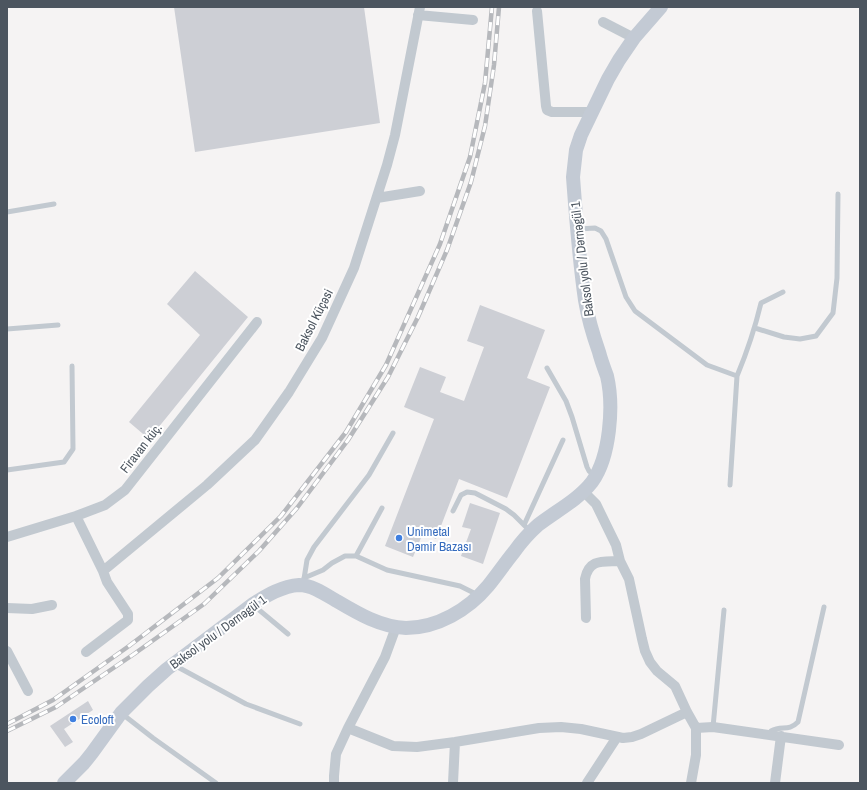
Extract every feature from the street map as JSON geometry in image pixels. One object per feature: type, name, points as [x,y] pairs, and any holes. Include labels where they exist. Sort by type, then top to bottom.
[{"type":"main road","name":"Baksol yolu / Dərnəgül 1","points":[[64,783],[84,763],[121,713],[148,686],[252,604],[264,597],[302,582],[362,616],[382,624],[405,628],[428,625],[462,610],[488,586],[521,542],[527,528],[583,491],[592,482],[601,465],[606,447],[610,406],[609,389],[588,317],[581,275],[578,229],[572,177],[574,162],[581,135],[608,79],[634,38],[661,7]]},
{"type":"street","points":[[419,11],[473,20]]},
{"type":"street","name":"Baksol Küçəsi","points":[[103,571],[207,485],[255,440],[289,392],[322,338],[354,268],[387,165],[395,135],[419,11]]},
{"type":"street","points":[[537,11],[547,110],[552,112],[592,112]]},
{"type":"street","points":[[603,22],[634,38]]},
{"type":"street","points":[[377,198],[420,191]]},
{"type":"street","name":"Firavan küç.","points":[[7,537],[76,516],[105,505],[124,490],[257,322]]},
{"type":"street","points":[[583,491],[596,504],[616,545],[620,561],[628,579],[642,639],[650,662],[657,671],[675,686],[696,728],[696,755],[691,783]]},
{"type":"street","points":[[76,516],[107,582],[128,614],[128,620],[86,652]]},
{"type":"street","points":[[586,618],[585,579],[586,573],[590,566],[597,563],[620,561]]},
{"type":"street","points":[[7,608],[32,609],[52,604]]},
{"type":"street","points":[[334,783],[336,754],[385,657],[396,627]]},
{"type":"street","points":[[7,651],[28,691]]},
{"type":"street","points":[[348,728],[393,746],[417,747],[539,728],[561,727],[581,729],[623,738],[641,734],[687,712]]},
{"type":"street","points":[[696,728],[713,726],[839,745]]},
{"type":"street","points":[[775,783],[781,736]]},
{"type":"street","points":[[588,783],[617,737]]},
{"type":"street","points":[[453,783],[455,742]]},
{"type":"lane","points":[[755,328],[784,337],[800,339],[816,336],[833,312],[837,278],[838,194]]},
{"type":"lane","points":[[7,212],[54,204]]},
{"type":"lane","points":[[578,229],[595,228],[601,231],[606,239],[626,297],[635,311],[707,365],[736,376]]},
{"type":"lane","points":[[730,485],[736,376],[744,360],[755,328],[761,303],[783,292]]},
{"type":"lane","points":[[7,329],[58,325]]},
{"type":"lane","points":[[7,470],[64,462],[73,450],[72,366]]},
{"type":"lane","points":[[547,368],[566,401],[587,467],[595,476]]},
{"type":"lane","points":[[302,582],[307,560],[314,547],[370,475],[393,433]]},
{"type":"lane","points":[[453,511],[461,495],[467,492],[475,493],[510,512],[527,528],[563,440]]},
{"type":"lane","points":[[356,556],[382,508]]},
{"type":"lane","points":[[302,582],[345,556],[356,556],[388,570],[460,586],[479,595]]},
{"type":"lane","points":[[252,604],[288,634]]},
{"type":"lane","points":[[770,735],[771,731],[775,729],[788,728],[794,726],[798,722],[824,607]]},
{"type":"lane","points":[[713,726],[724,610]]},
{"type":"lane","points":[[173,665],[246,704],[300,724]]},
{"type":"lane","points":[[121,713],[216,783]]},
{"type":"building","points":[[174,7],[364,7],[380,123],[195,152]]},
{"type":"building","points":[[195,271],[248,317],[149,439],[129,422],[200,335],[167,304]]},
{"type":"building","points":[[480,305],[545,330],[527,378],[550,387],[507,498],[459,479],[436,539],[423,533],[413,557],[385,546],[434,419],[404,407],[420,367],[446,377],[440,392],[464,401],[484,347],[467,341]]},
{"type":"building","points":[[470,503],[500,513],[483,564],[461,556],[471,529],[462,527]]},
{"type":"building","points":[[88,701],[93,710],[64,729],[73,742],[65,747],[50,726]]},
{"type":"railway","points":[[7,724],[53,700],[129,646],[218,578],[281,516],[346,432],[386,365],[440,244],[470,157],[485,83],[492,7]]},
{"type":"railway","points":[[7,731],[56,707],[204,604],[259,551],[297,508],[348,440],[388,377],[418,317],[447,250],[471,182],[485,126],[494,65],[499,7]]},
{"type":"place","name":"Unimetal Dəmir Bazası","points":[[399,538]]},
{"type":"place","name":"Ecoloft","points":[[73,719]]}]
